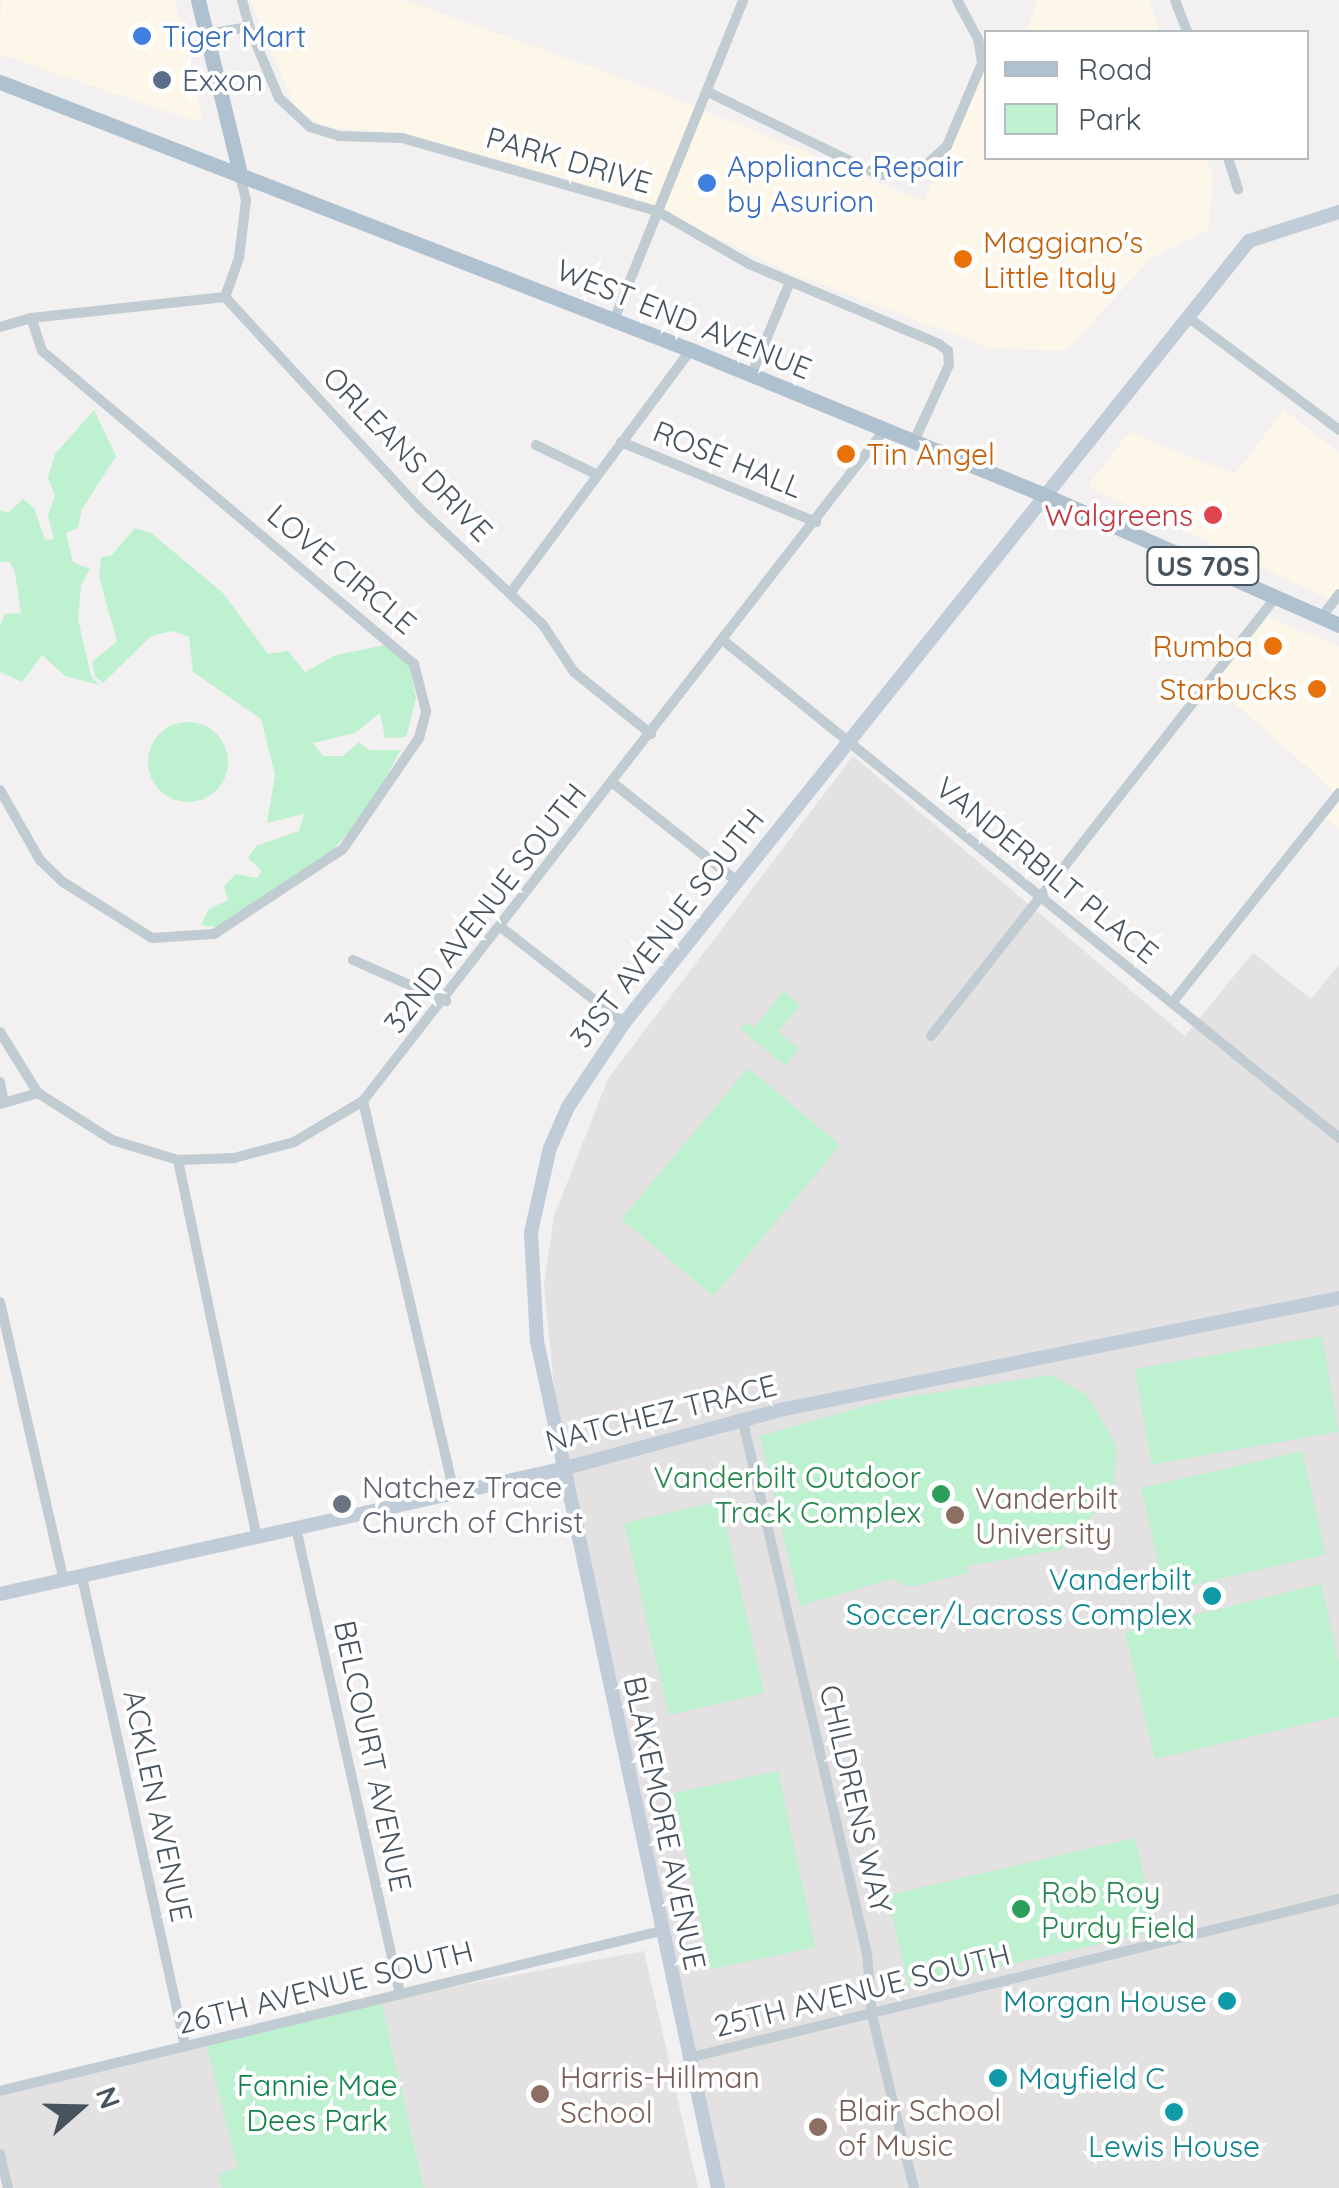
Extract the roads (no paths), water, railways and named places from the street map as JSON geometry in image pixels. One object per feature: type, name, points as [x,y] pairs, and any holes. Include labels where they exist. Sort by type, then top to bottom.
[{"type":"main road","points":[[197,0],[238,169]]},
{"type":"main road","name":"WEST END AVENUE","points":[[0,82],[238,169],[691,350],[1042,494],[1339,626]]},
{"type":"main road","name":"31ST AVENUE SOUTH","points":[[562,1468],[537,1341],[531,1232],[550,1148],[568,1107],[624,1023],[1042,494],[1190,318],[1249,240],[1339,212]]},
{"type":"main road","name":"NATCHEZ TRACE","points":[[0,1594],[562,1468],[742,1422],[1339,1298]]},
{"type":"main road","name":"BLAKEMORE AVENUE","points":[[562,1468],[718,2188]]},
{"type":"street","name":"PARK DRIVE","points":[[242,0],[278,98],[310,127],[340,136],[402,138],[657,211],[790,282],[948,351],[948,370],[914,441]]},
{"type":"street","points":[[708,92],[879,176],[910,175],[947,146],[982,62],[978,39],[957,0]]},
{"type":"street","points":[[1175,0],[1186,30]]},
{"type":"street","points":[[614,320],[708,92],[738,2]]},
{"type":"street","points":[[206,34],[249,27]]},
{"type":"street","points":[[1229,160],[1238,188]]},
{"type":"street","points":[[0,327],[31,318],[225,297],[239,258],[246,200],[238,169]]},
{"type":"street","points":[[751,376],[790,282]]},
{"type":"street","name":"ORLEANS DRIVE","points":[[225,297],[419,508],[510,592],[574,672],[651,734]]},
{"type":"street","name":"LOVE CIRCLE","points":[[0,790],[40,860],[63,882],[152,938],[214,934],[344,850],[401,770],[426,710],[414,664],[42,351],[31,318]]},
{"type":"street","points":[[1190,318],[1339,430]]},
{"type":"street","points":[[510,592],[691,350]]},
{"type":"street","name":"32ND AVENUE SOUTH","points":[[38,1093],[112,1140],[178,1160],[234,1158],[294,1142],[363,1102],[446,1001],[884,429]]},
{"type":"street","name":"ROSE HALL","points":[[621,442],[816,522]]},
{"type":"street","points":[[536,445],[596,474]]},
{"type":"street","points":[[1321,618],[1339,594]]},
{"type":"street","points":[[931,1036],[1275,598]]},
{"type":"street","name":"VANDERBILT PLACE","points":[[724,641],[1339,1138]]},
{"type":"street","points":[[613,783],[738,882]]},
{"type":"street","points":[[1172,1003],[1339,793]]},
{"type":"street","points":[[502,928],[624,1023]]},
{"type":"street","points":[[353,960],[446,1001]]},
{"type":"street","points":[[0,1032],[38,1093],[2,1103],[0,1082]]},
{"type":"street","points":[[363,1102],[454,1491]]},
{"type":"street","points":[[178,1160],[257,1537]]},
{"type":"street","points":[[0,1302],[64,1580]]},
{"type":"street","name":"CHILDRENS WAY","points":[[742,1422],[867,1954],[872,2015],[914,2188]]},
{"type":"street","name":"BELCOURT AVENUE","points":[[296,1528],[400,1995]]},
{"type":"street","name":"ACKLEN AVENUE","points":[[82,1576],[186,2047]]},
{"type":"street","name":"25TH AVENUE SOUTH","points":[[688,2058],[1339,1899]]},
{"type":"street","name":"26TH AVENUE SOUTH","points":[[0,2091],[660,1931]]},
{"type":"street","points":[[0,2154],[8,2188]]},
{"type":"place","name":"Tiger Mart","points":[[142,36]]},
{"type":"place","name":"Exxon","points":[[162,80]]},
{"type":"place","name":"Appliance Repair by Asurion","points":[[707,183]]},
{"type":"place","name":"Maggiano's Little Italy","points":[[963,259]]},
{"type":"place","name":"Tin Angel","points":[[846,454]]},
{"type":"place","name":"Walgreens","points":[[1213,515]]},
{"type":"place","name":"Rumba","points":[[1273,646]]},
{"type":"place","name":"Starbucks","points":[[1317,689]]},
{"type":"place","name":"Vanderbilt Outdoor Track Complex","points":[[941,1494]]},
{"type":"place","name":"Natchez Trace Church of Christ","points":[[342,1504]]},
{"type":"place","name":"Vanderbilt University","points":[[955,1515]]},
{"type":"place","name":"Vanderbilt Soccer/Lacross Complex","points":[[1212,1596]]},
{"type":"place","name":"Rob Roy Purdy Field","points":[[1021,1909]]},
{"type":"place","name":"Morgan House","points":[[1227,2001]]},
{"type":"place","name":"Mayfield C","points":[[998,2078]]},
{"type":"place","name":"Harris-Hillman School","points":[[540,2094]]},
{"type":"place","name":"Lewis House","points":[[1174,2112]]},
{"type":"place","name":"Blair School of Music","points":[[818,2127]]},
{"type":"park label","name":"Fannie Mae Dees Park","points":[[317,2102]]}]
